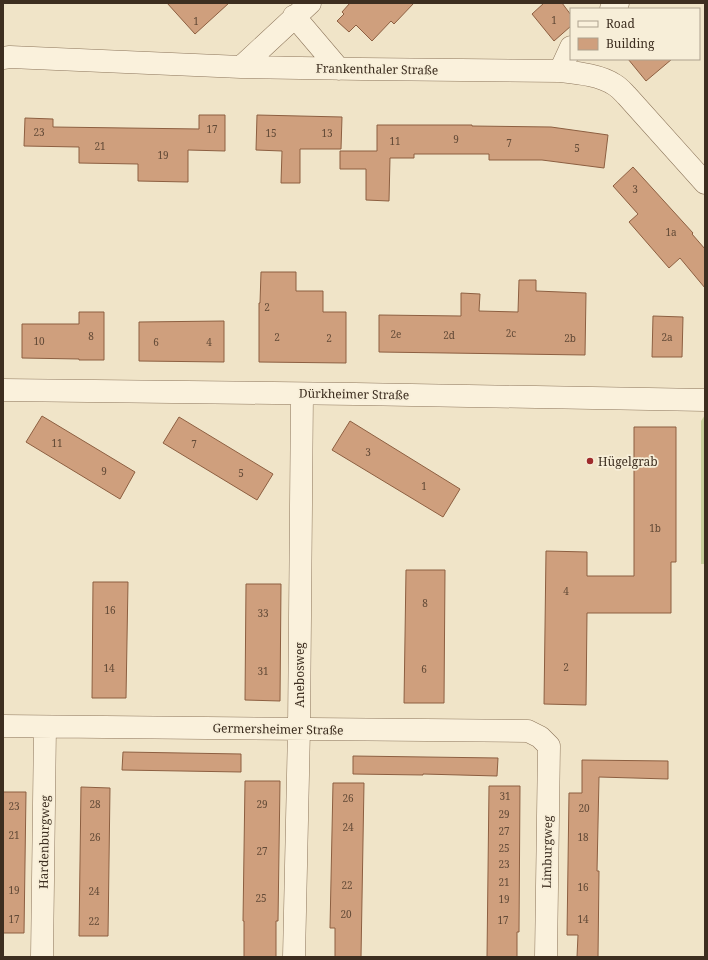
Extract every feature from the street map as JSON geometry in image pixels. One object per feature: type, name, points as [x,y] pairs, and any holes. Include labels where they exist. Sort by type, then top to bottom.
[{"type":"street","points":[[241,67],[302,10],[339,69]]},
{"type":"street","points":[[560,71],[570,49]]},
{"type":"street","name":"Frankenthaler Straße","points":[[5,55],[241,67],[560,71],[583,74],[601,78],[615,85],[627,96],[705,183]]},
{"type":"street","name":"Dürkheimer Straße","points":[[3,390],[705,400]]},
{"type":"street","name":"Anebosweg","points":[[294,957],[299,729],[302,394]]},
{"type":"street","name":"Germersheimer Straße","points":[[3,726],[528,731],[540,737],[549,746]]},
{"type":"street","name":"Hardenburgweg","points":[[42,957],[45,726]]},
{"type":"street","name":"Limburgweg","points":[[546,957],[549,746]]},
{"type":"green space","points":[[705,415],[705,564],[701,564],[701,421]]},
{"type":"building","points":[[167,3],[229,3],[195,34]]},
{"type":"building","points":[[350,3],[414,3],[394,24],[391,21],[372,41],[356,25],[349,32],[337,21],[344,14],[342,12]]},
{"type":"building","points":[[544,3],[562,3],[570,14],[570,27],[554,41],[532,14]]},
{"type":"building","points":[[629,60],[671,60],[646,81]]},
{"type":"building","points":[[199,115],[225,115],[225,151],[188,150],[188,182],[138,181],[138,164],[79,163],[79,147],[24,146],[25,118],[53,119],[53,127],[199,129]]},
{"type":"building","points":[[257,115],[342,117],[341,149],[300,149],[300,183],[281,183],[282,151],[256,150]]},
{"type":"building","points":[[377,125],[551,127],[608,135],[604,168],[542,160],[489,160],[489,154],[414,154],[414,158],[390,158],[389,201],[366,200],[366,169],[340,169],[340,151],[377,151]]},
{"type":"building","points":[[633,167],[693,233],[692,234],[705,249],[705,288],[680,258],[669,268],[629,222],[638,214],[613,186]]},
{"type":"building","points":[[261,272],[296,272],[296,291],[323,291],[323,312],[346,312],[346,363],[259,362],[259,303]]},
{"type":"building","points":[[519,280],[536,280],[536,291],[586,293],[585,355],[379,352],[379,315],[461,316],[461,293],[480,294],[479,311],[518,312]]},
{"type":"building","points":[[79,312],[104,312],[104,360],[22,358],[22,324],[79,324]]},
{"type":"building","points":[[653,316],[683,317],[682,357],[652,357]]},
{"type":"building","points":[[224,321],[224,362],[139,361],[139,322]]},
{"type":"building","points":[[42,416],[135,472],[120,499],[26,442]]},
{"type":"building","points":[[179,417],[273,474],[257,500],[163,443]]},
{"type":"building","points":[[350,421],[460,489],[443,517],[332,450]]},
{"type":"building","points":[[634,427],[676,427],[676,562],[671,562],[671,613],[587,613],[586,705],[544,704],[546,551],[587,552],[587,576],[634,576]]},
{"type":"building","points":[[406,570],[445,570],[444,703],[404,703]]},
{"type":"building","points":[[93,582],[128,582],[126,698],[92,698]]},
{"type":"building","points":[[246,584],[281,584],[280,701],[245,700]]},
{"type":"building","points":[[123,752],[241,754],[241,772],[122,770]]},
{"type":"building","points":[[353,756],[498,758],[497,776],[353,774]]},
{"type":"building","points":[[582,760],[668,761],[668,779],[599,777],[597,871],[599,871],[598,957],[577,957],[578,935],[567,935],[569,793],[582,793]]},
{"type":"building","points":[[245,781],[280,781],[276,957],[244,957],[243,921]]},
{"type":"building","points":[[333,783],[364,783],[361,957],[335,957],[335,928],[330,928]]},
{"type":"building","points":[[489,786],[520,786],[519,932],[517,932],[517,957],[487,957]]},
{"type":"building","points":[[81,787],[110,788],[108,936],[79,936]]},
{"type":"building","points":[[3,792],[26,792],[24,933],[3,933]]},
{"type":"place","name":"Hügelgrab","points":[[590,461]]}]
